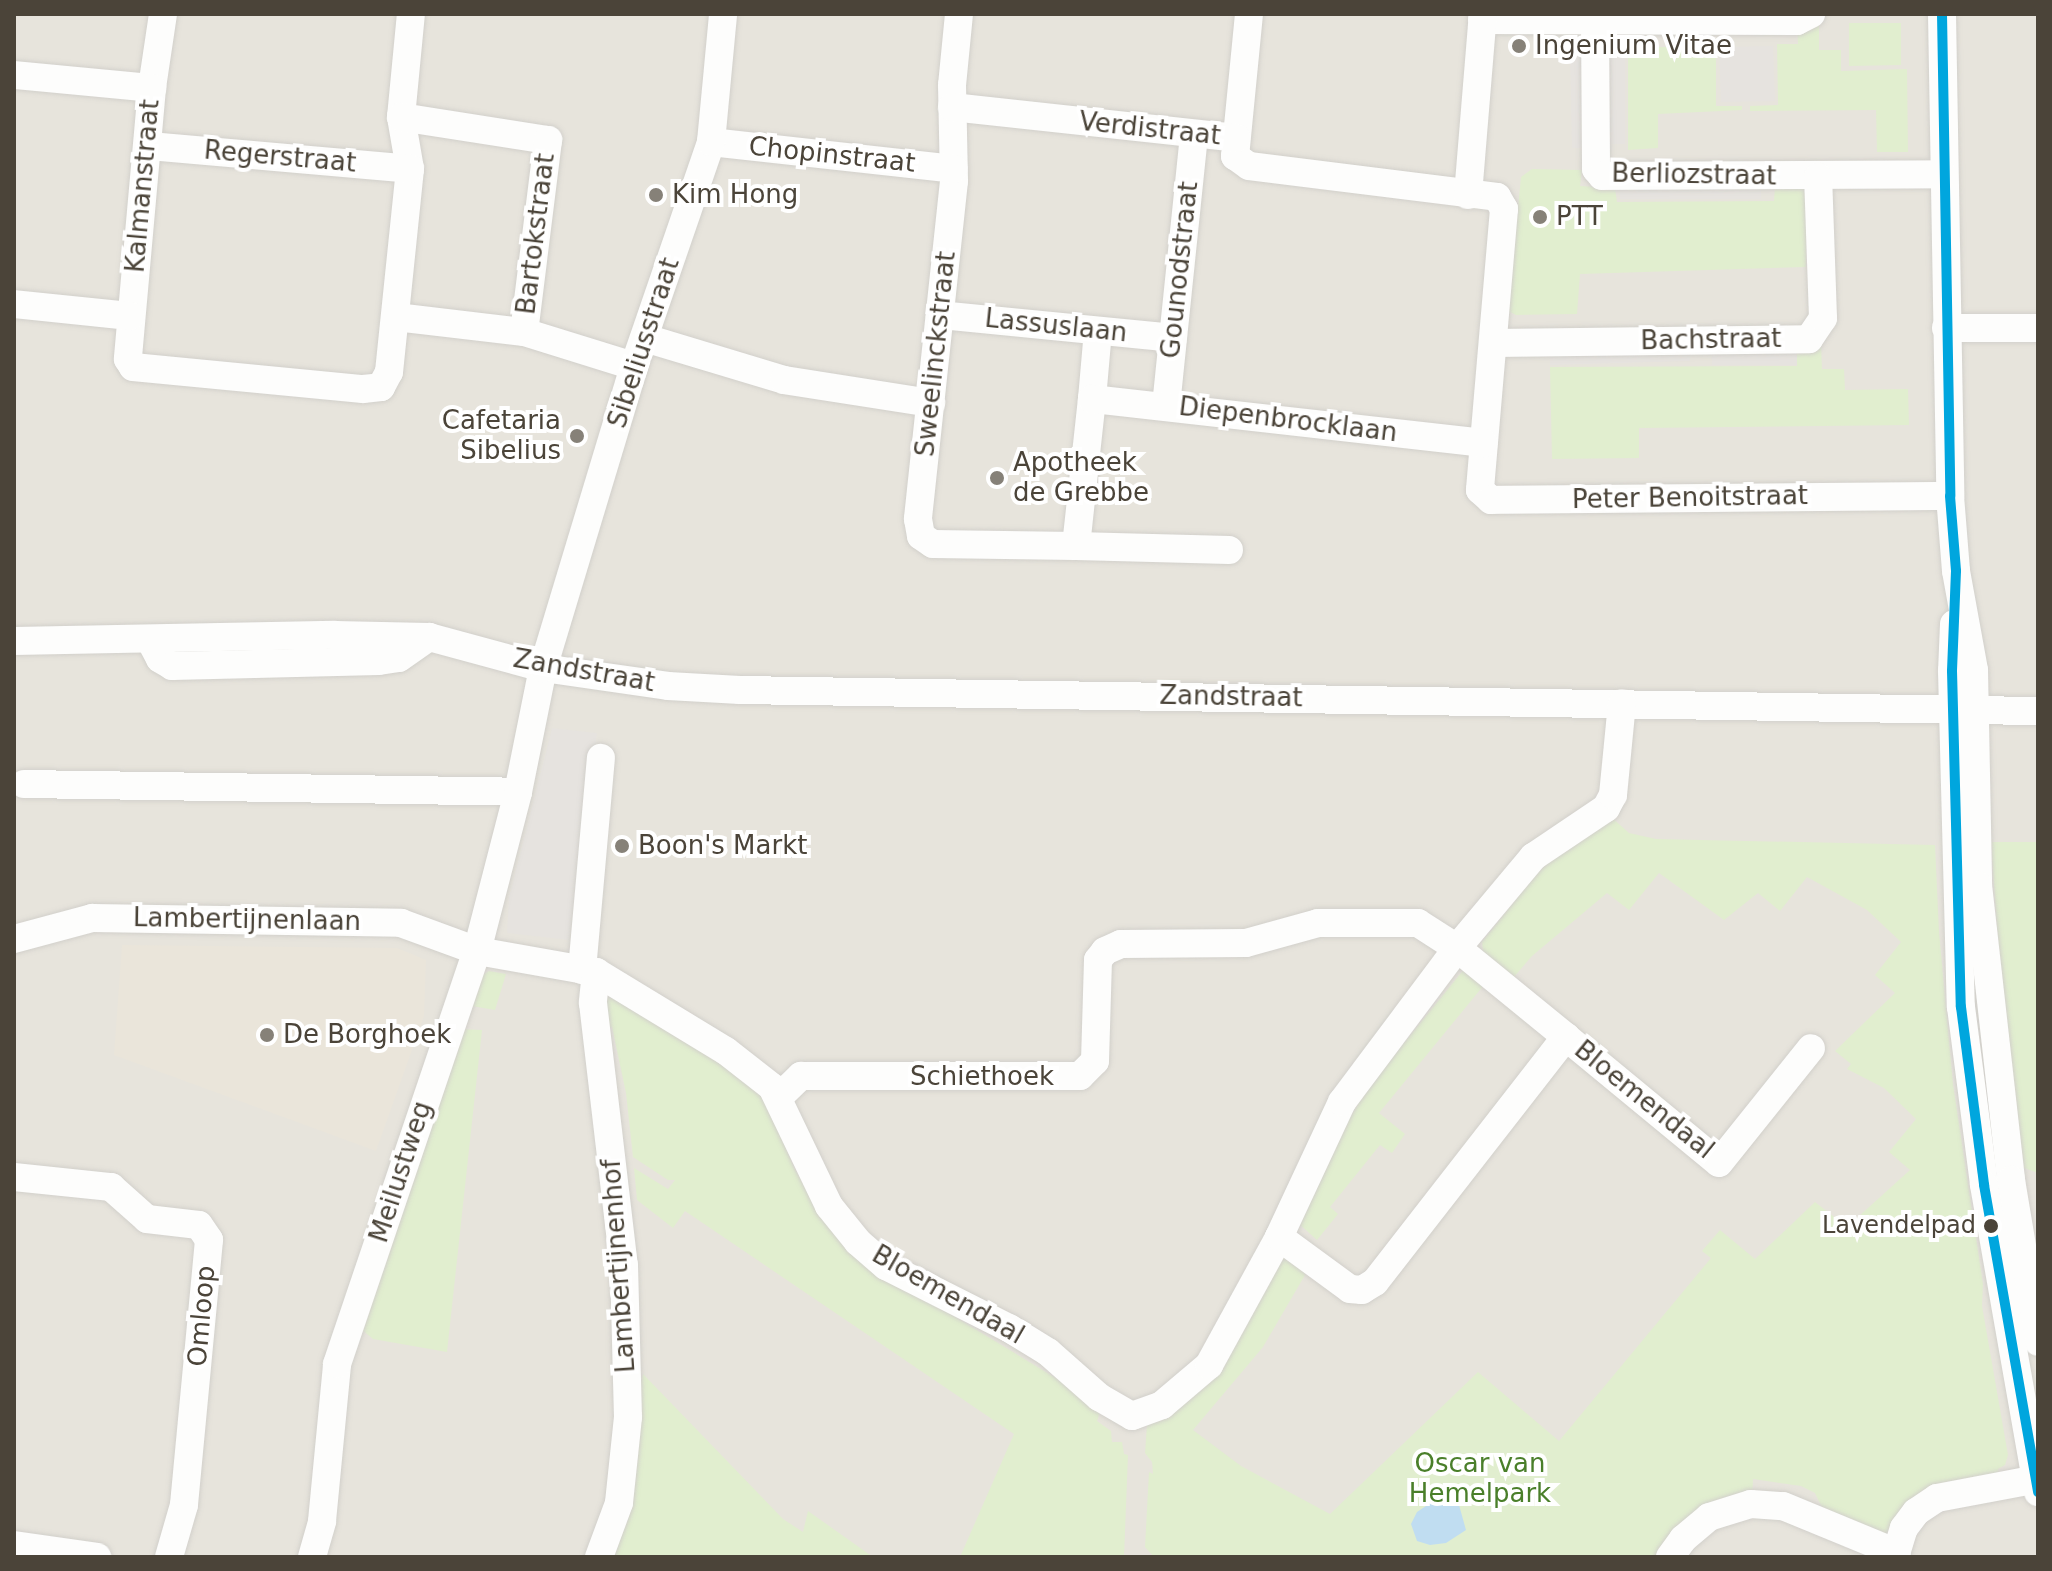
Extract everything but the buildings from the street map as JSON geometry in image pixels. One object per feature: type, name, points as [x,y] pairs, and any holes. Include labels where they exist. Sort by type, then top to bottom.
[{"type":"street","name":"Kalmanstraat","points":[[163,14],[152,88],[149,146],[130,316],[128,359],[133,367],[363,389],[381,387],[389,372],[396,317]]},
{"type":"street","points":[[411,14],[401,117],[410,169],[396,317],[524,332],[634,366]]},
{"type":"street","name":"Sibeliusstraat","points":[[543,668],[634,366],[711,142],[723,14]]},
{"type":"street","name":"Sweelinckstraat","points":[[959,14],[952,107],[954,169],[918,519],[921,536],[933,544],[1076,546]]},
{"type":"street","points":[[1236,138],[1249,14]]},
{"type":"street","points":[[1484,443],[1504,209],[1497,197],[1468,195],[1483,17],[1797,21],[1811,14]]},
{"type":"street","points":[[1670,1557],[1683,1539],[1709,1517],[1751,1504],[1783,1506],[1896,1555],[1904,1528],[1916,1512],[1937,1498],[2037,1483],[1984,1185],[1961,1007],[1964,710],[1974,670],[1956,571],[1950,496],[1942,14]]},
{"type":"street","name":"Berliozstraat","points":[[1595,20],[1596,169],[1602,176],[1943,174]]},
{"type":"street","points":[[14,75],[152,88]]},
{"type":"street","name":"Verdistraat","points":[[952,107],[1236,138],[1235,156],[1249,166],[1468,195]]},
{"type":"street","name":"Bartokstraat","points":[[401,117],[548,140],[524,332]]},
{"type":"street","name":"Gounodstraat","points":[[1166,406],[1194,134]]},
{"type":"street","name":"Chopinstraat","points":[[711,142],[954,169]]},
{"type":"street","name":"Regerstraat","points":[[149,146],[410,169]]},
{"type":"street","name":"Bachstraat","points":[[1494,343],[1809,339],[1823,318],[1818,177]]},
{"type":"street","points":[[14,304],[130,316]]},
{"type":"street","name":"Lassuslaan","points":[[940,315],[1173,338]]},
{"type":"street","points":[[1946,328],[2038,328]]},
{"type":"street","points":[[1098,331],[1076,546],[1229,550]]},
{"type":"street","points":[[645,338],[784,380],[931,403]]},
{"type":"street","name":"Diepenbrocklaan","points":[[1092,399],[1484,443]]},
{"type":"street","name":"Peter Benoitstraat","points":[[1484,443],[1480,490],[1491,500],[1950,496]]},
{"type":"street","name":"Zandstraat","points":[[14,641],[150,640],[160,659],[172,666],[379,661],[399,658],[429,637],[543,668],[668,686],[740,690],[2038,711]]},
{"type":"street","name":"Meilustweg","points":[[312,1557],[322,1521],[337,1364],[477,951],[518,792],[543,668]]},
{"type":"street","name":"Bloemendaal","points":[[477,951],[589,971],[726,1051],[772,1087],[829,1206],[858,1242],[886,1266],[1009,1328],[1048,1352],[1099,1397],[1132,1416],[1162,1405],[1209,1365],[1279,1237],[1342,1102],[1457,948],[1533,857],[1606,808],[1613,795],[1622,703]]},
{"type":"street","points":[[1964,710],[1985,970],[2011,1180],[2038,1342]]},
{"type":"street","points":[[589,971],[601,758]]},
{"type":"street","points":[[24,784],[518,792]]},
{"type":"street","name":"Lambertijnenlaan","points":[[14,939],[92,918],[401,923],[477,951]]},
{"type":"street","name":"Schiethoek","points":[[778,1098],[801,1076],[1080,1076],[1095,1061],[1097,1049],[1098,960],[1105,951],[1121,944],[1215,946],[1246,943],[1318,923],[1418,923],[1457,948]]},
{"type":"street","name":"Bloemendaal","points":[[1457,948],[1719,1163],[1811,1048]]},
{"type":"street","name":"Lambertijnenhof","points":[[589,971],[624,1265],[628,1417],[619,1503],[599,1557]]},
{"type":"street","name":"Bloemendaal","points":[[1279,1237],[1350,1289],[1362,1290],[1375,1282],[1566,1037]]},
{"type":"street","name":"Omloop","points":[[14,1177],[111,1187],[147,1219],[199,1225],[209,1240],[184,1505],[169,1557]]},
{"type":"street","points":[[14,1545],[97,1557]]},
{"type":"shaded area","points":[[14,14],[2038,14],[2038,1557],[14,1557]]},
{"type":"shaded area","points":[[1773,46],[1775,101],[1721,102],[1719,47]]},
{"type":"shaded area","points":[[1570,49],[1587,49],[1589,148],[1572,148]]},
{"type":"shaded area","points":[[1605,50],[1625,50],[1625,144],[1605,144]]},
{"type":"shaded area","points":[[1761,181],[1761,199],[1620,199],[1619,186]]},
{"type":"shaded area","points":[[1689,345],[1690,361],[1550,365],[1550,349]]},
{"type":"shaded area","points":[[1796,345],[1797,365],[1712,365],[1711,346]]},
{"type":"shaded area","points":[[552,728],[597,733],[569,940],[507,933],[509,898]]},
{"type":"shaded area","name":"De Borghoek","points":[[122,945],[397,948],[426,960],[424,1016],[376,1151],[114,1055]]},
{"type":"green space","points":[[1849,23],[1901,23],[1901,65],[1849,66]]},
{"type":"green space","points":[[1797,25],[1819,25],[1819,50],[1841,50],[1841,71],[1907,69],[1908,152],[1877,152],[1876,110],[1750,111],[1750,106],[1778,105],[1777,44],[1798,44]]},
{"type":"green space","points":[[1628,47],[1716,47],[1716,106],[1742,106],[1742,110],[1658,114],[1658,148],[1628,150]]},
{"type":"green space","points":[[1532,169],[1582,170],[1580,186],[1615,188],[1617,202],[1774,201],[1775,186],[1807,186],[1806,267],[1580,274],[1577,314],[1516,315],[1508,311],[1521,177]]},
{"type":"green space","points":[[1797,345],[1821,345],[1822,369],[1844,369],[1845,390],[1908,389],[1909,425],[1639,428],[1639,458],[1552,459],[1550,367],[1797,366]]},
{"type":"green space","name":"Oscar van Hemelpark","points":[[1610,816],[1629,833],[1656,839],[1935,845],[1939,932],[1953,1084],[1983,1284],[1982,1306],[2008,1455],[2005,1465],[1998,1469],[1999,1475],[1887,1542],[1826,1516],[1815,1493],[1801,1486],[1753,1479],[1752,1498],[1665,1557],[1154,1557],[1145,1547],[1149,1472],[1153,1474],[1152,1462],[1145,1453],[1147,1425],[1287,1243],[1312,1263],[1263,1347],[1193,1430],[1241,1466],[1330,1514],[1478,1372],[1559,1441],[1711,1258],[1702,1251],[1720,1230],[1755,1259],[1815,1202],[1847,1227],[1910,1170],[1889,1152],[1916,1119],[1884,1088],[1847,1069],[1851,1064],[1835,1051],[1895,993],[1875,975],[1901,942],[1867,910],[1807,877],[1780,911],[1758,893],[1724,920],[1659,873],[1629,910],[1607,893],[1532,956],[1514,977],[1483,952],[1482,942],[1533,878],[1554,857]]},
{"type":"green space","points":[[1991,842],[2038,842],[2038,1173],[2024,1168],[2000,971]]},
{"type":"green space","points":[[1465,968],[1484,985],[1379,1113],[1405,1134],[1392,1153],[1380,1145],[1330,1207],[1338,1214],[1317,1240],[1297,1222],[1328,1155],[1369,1086]]},
{"type":"green space","points":[[489,971],[506,974],[495,1010],[466,1005],[475,980]]},
{"type":"green space","points":[[610,992],[770,1093],[771,1113],[794,1168],[827,1225],[861,1260],[1102,1406],[1097,1421],[1111,1431],[1112,1442],[1122,1442],[1124,1454],[1128,1455],[1124,1557],[960,1557],[1014,1434],[685,1211],[673,1228],[637,1200],[634,1168],[668,1189],[675,1180],[668,1180],[633,1157],[626,1093],[612,1027],[604,1027],[605,994]]},
{"type":"green space","points":[[459,1029],[482,1030],[447,1352],[373,1339],[361,1329]]},
{"type":"green space","points":[[643,1374],[783,1519],[803,1532],[808,1511],[873,1557],[604,1557]]},
{"type":"water","points":[[1444,1494],[1459,1505],[1466,1530],[1446,1543],[1430,1545],[1417,1541],[1411,1524],[1417,1512]]},
{"type":"transit line","points":[[1942,14],[1950,496],[1956,571],[1952,671],[1961,1007],[1984,1185],[2038,1492]]},
{"type":"place","name":"Ingenium Vitae","points":[[1519,46]]},
{"type":"place","name":"Kim Hong","points":[[656,195]]},
{"type":"place","name":"PTT","points":[[1540,217]]},
{"type":"place","name":"Cafetaria Sibelius","points":[[577,436]]},
{"type":"place","name":"Apotheek de Grebbe","points":[[997,478]]},
{"type":"place","name":"Boon's Markt","points":[[622,846]]},
{"type":"place","name":"De Borghoek","points":[[267,1035]]},
{"type":"place","name":"Lavendelpad","points":[[1991,1226]]}]
